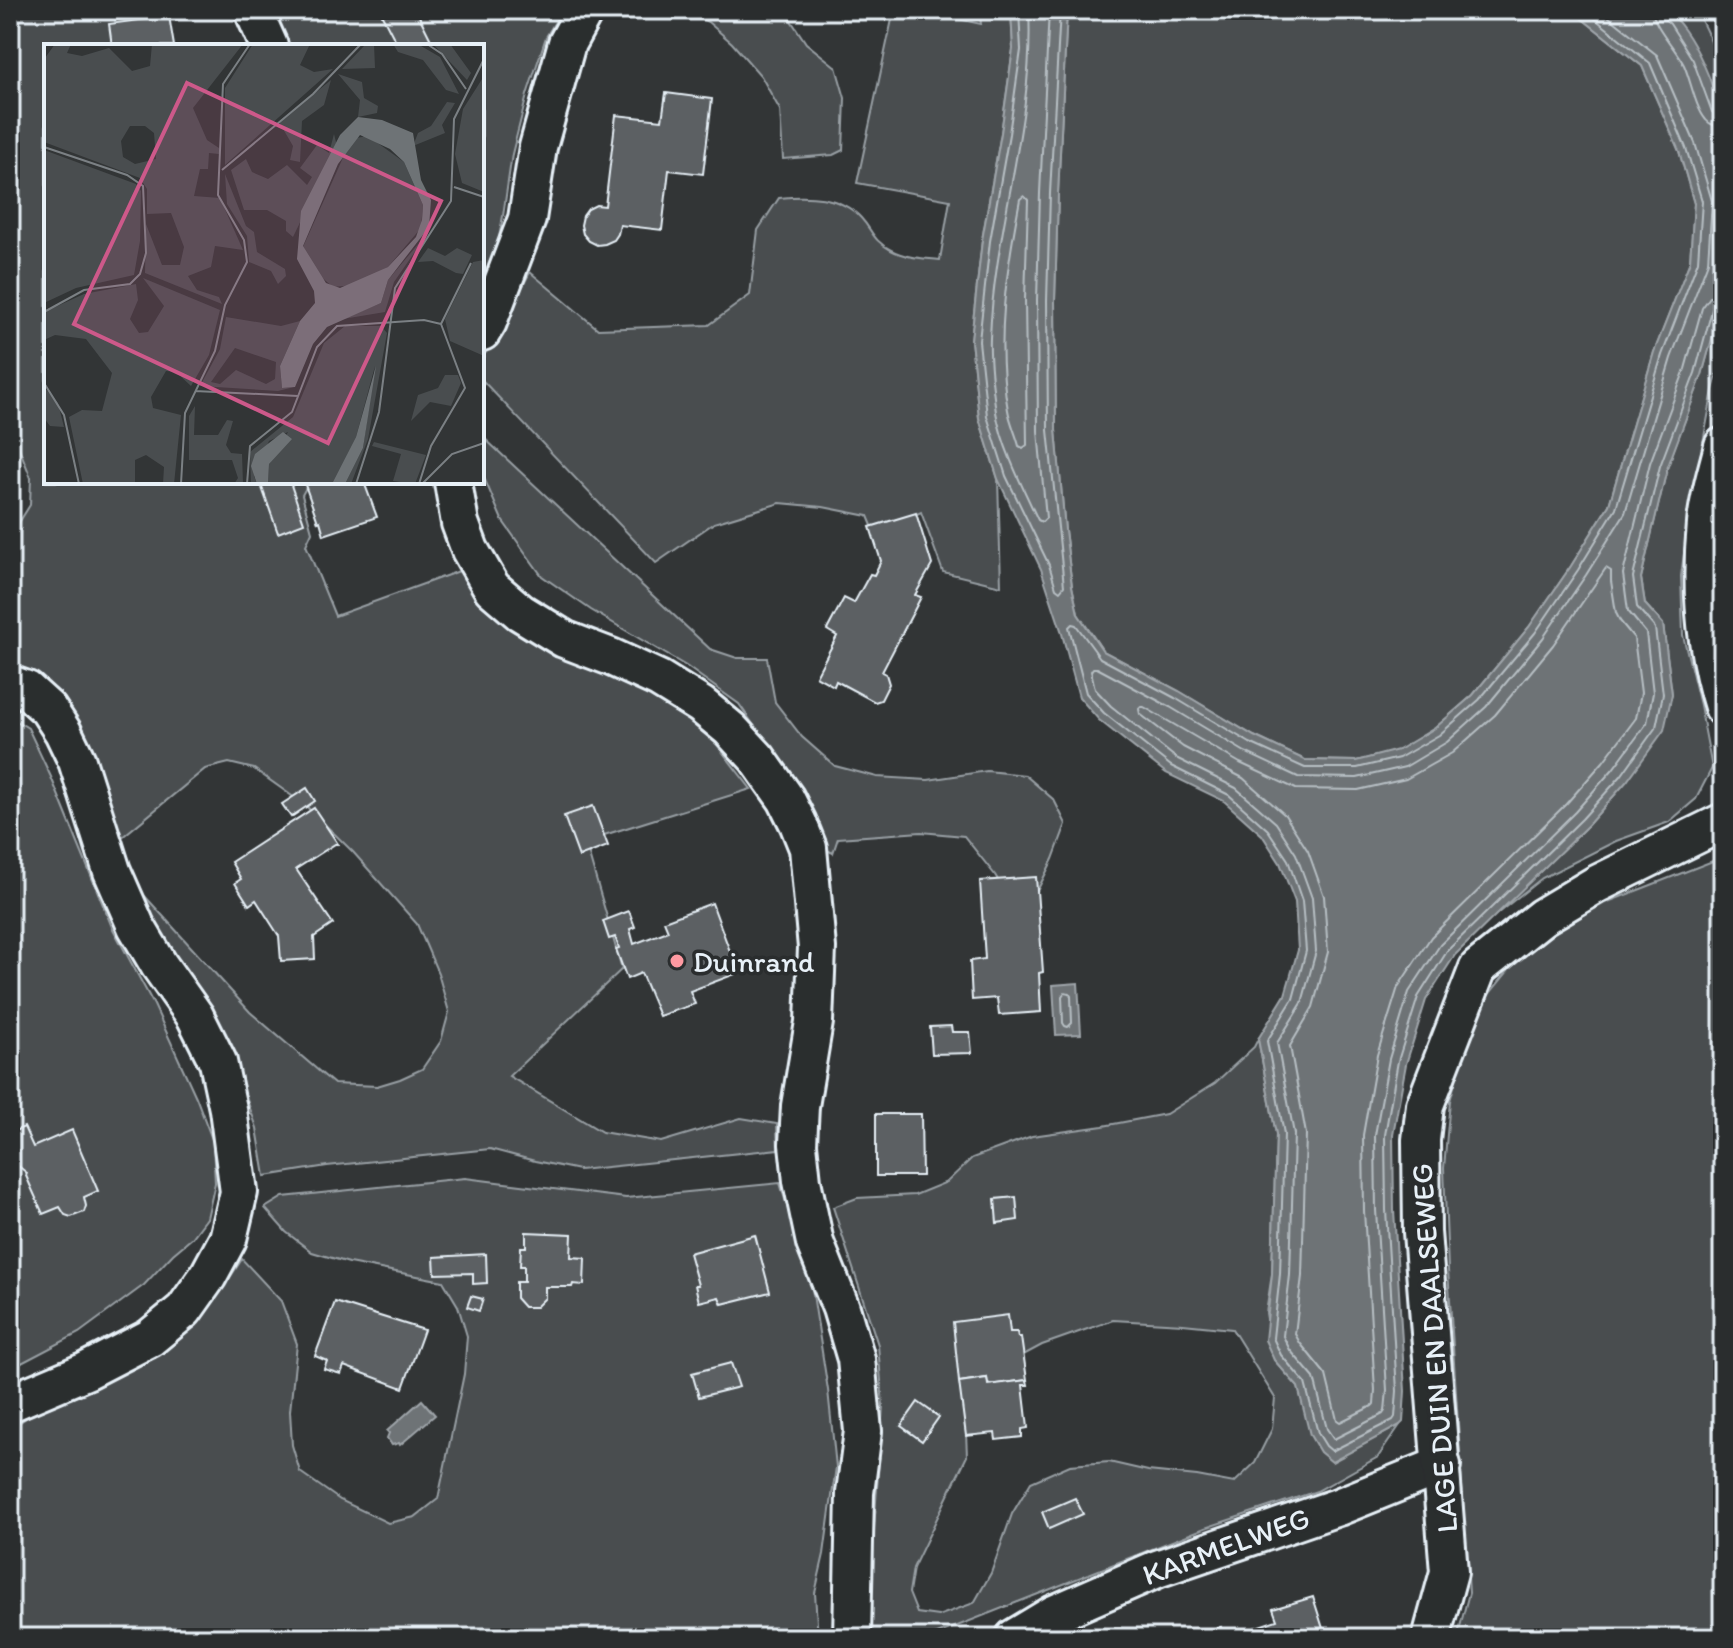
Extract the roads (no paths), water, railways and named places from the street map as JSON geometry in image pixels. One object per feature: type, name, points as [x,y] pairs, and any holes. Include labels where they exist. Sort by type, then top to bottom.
[{"type":"street","points":[[253,10],[268,44]]},
{"type":"street","points":[[484,329],[527,219],[538,147],[567,43],[585,10]]},
{"type":"street","points":[[1723,446],[1706,522],[1704,607],[1715,682],[1723,707]]},
{"type":"street","points":[[453,484],[460,523],[470,550],[492,588],[520,612],[564,639],[659,679],[701,705],[730,729],[757,758],[786,799],[808,848],[817,948],[814,1022],[800,1106],[798,1144],[815,1243],[841,1308],[856,1359],[863,1431],[855,1493],[852,1638]]},
{"type":"street","points":[[10,684],[27,690],[48,709],[63,732],[77,761],[112,871],[136,926],[195,1016],[218,1062],[239,1192],[228,1239],[208,1276],[184,1310],[137,1345],[86,1371],[10,1403]]},
{"type":"street","name":"LAGE DUIN EN DAALSEWEG","points":[[1431,1638],[1449,1572],[1422,1232],[1421,1140],[1425,1105],[1478,968],[1542,917],[1586,891],[1723,822]]},
{"type":"street","name":"KARMELWEG","points":[[1014,1638],[1054,1614],[1157,1569],[1338,1507],[1442,1465]]},
{"type":"water","points":[[1011,10],[1067,10],[1055,301],[1056,430],[1065,530],[1078,614],[1103,651],[1179,691],[1254,736],[1305,760],[1356,761],[1398,750],[1435,728],[1473,695],[1529,627],[1609,505],[1654,352],[1690,261],[1694,203],[1679,151],[1642,66],[1571,10],[1666,10],[1695,46],[1715,93],[1723,123],[1723,299],[1702,375],[1667,469],[1641,578],[1645,604],[1663,624],[1672,694],[1664,730],[1627,781],[1588,825],[1455,955],[1426,1000],[1406,1064],[1393,1134],[1394,1210],[1405,1391],[1403,1422],[1332,1462],[1320,1452],[1310,1435],[1298,1387],[1274,1360],[1265,1340],[1272,1274],[1276,1134],[1258,1039],[1285,995],[1298,950],[1295,902],[1280,863],[1262,835],[1224,801],[1166,773],[1099,720],[1079,697],[1041,569],[998,479],[979,418],[971,340],[982,240],[1013,49]]},
{"type":"water","points":[[1078,983],[1081,1034],[1056,1035],[1053,985]]},
{"type":"water","points":[[422,1400],[435,1415],[400,1445],[392,1445],[387,1431]]},
{"type":"place","name":"Duinrand","points":[[677,961]]}]
